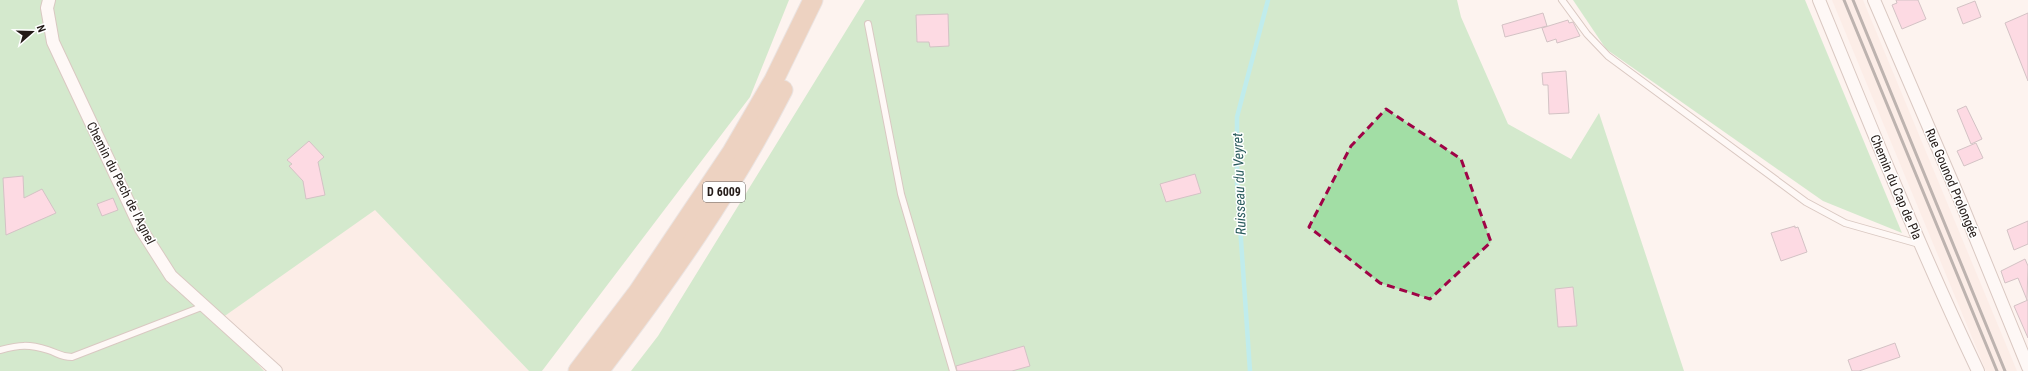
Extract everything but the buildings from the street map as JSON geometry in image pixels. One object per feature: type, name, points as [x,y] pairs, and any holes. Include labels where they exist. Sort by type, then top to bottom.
[{"type":"main road","name":"D 6009","points":[[578,371],[638,292],[732,152],[774,80],[813,0]]},
{"type":"main road","name":"D 6009","points":[[599,371],[674,268],[734,176],[778,99],[826,0]]},
{"type":"street","name":"Chemin du Pech de l'Agnel","points":[[49,0],[47,8],[53,42],[141,229],[170,276],[276,371]]},
{"type":"street","name":"Chemin du Cap de Pla","points":[[1819,0],[1920,244],[1978,371]]},
{"type":"street","name":"Rue Gounod Prolongée","points":[[1874,0],[1960,200],[2028,367]]},
{"type":"lane","points":[[1562,0],[1587,34],[1608,56],[1806,202],[1845,223],[1920,244]]},
{"type":"lane","points":[[868,24],[901,194],[953,371]]},
{"type":"lane","points":[[0,350],[23,344],[50,350],[62,357],[72,357],[204,306]]},
{"type":"highlighted area","points":[[1386,109],[1461,159],[1491,242],[1430,299],[1380,283],[1309,227],[1351,146]]},
{"type":"shaded area","points":[[1832,0],[1863,0],[2017,371],[1986,371]]},
{"type":"shaded area","points":[[375,209],[529,371],[264,371],[218,320]]},
{"type":"green space","points":[[0,0],[789,0],[750,97],[542,371],[529,371],[375,210],[219,320],[264,371],[0,371]]},
{"type":"green space","points":[[865,0],[1457,0],[1461,17],[1508,124],[1571,159],[1599,113],[1684,371],[631,371],[658,336]]},
{"type":"green space","points":[[1573,0],[1805,0],[1902,233],[1823,201],[1606,49]]},
{"type":"waterway","name":"Ruisseau du Veyret","points":[[1250,371],[1237,182],[1237,117],[1268,0]]},
{"type":"railway","points":[[1844,0],[1997,371]]},
{"type":"railway","points":[[1853,0],[2005,371]]}]
